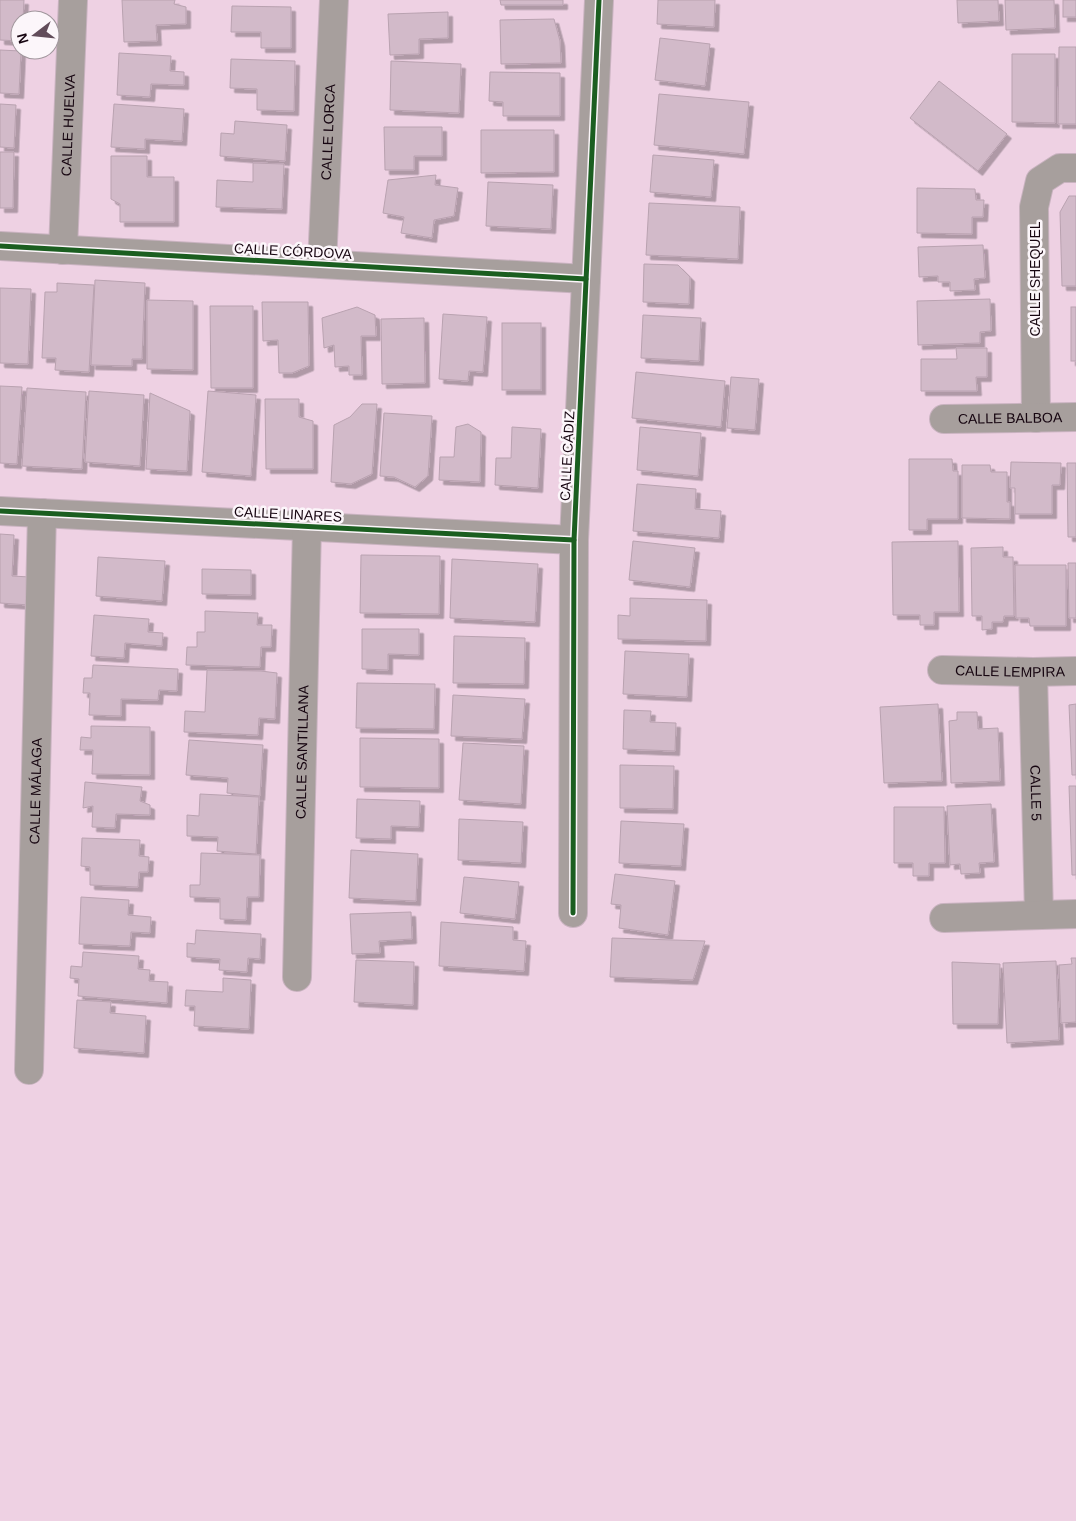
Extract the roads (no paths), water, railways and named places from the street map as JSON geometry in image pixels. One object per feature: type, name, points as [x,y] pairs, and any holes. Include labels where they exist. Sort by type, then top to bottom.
[{"type":"street","name":"CALLE HUELVA","points":[[63,250],[73,0]]},
{"type":"street","name":"CALLE LORCA","points":[[322,264],[334,0]]},
{"type":"street","name":"CALLE CÁDIZ","points":[[573,913],[574,540],[599,0]]},
{"type":"street","name":"CALLE SHEQUEL","points":[[1036,418],[1034,207],[1040,181],[1060,168],[1076,168]]},
{"type":"street","name":"CALLE CÓRDOVA","points":[[0,246],[586,279]]},
{"type":"street","name":"CALLE BALBOA","points":[[944,418],[1076,417]]},
{"type":"street","name":"CALLE LINARES","points":[[0,511],[574,540]]},
{"type":"street","name":"CALLE MÁLAGA","points":[[29,1070],[42,513]]},
{"type":"street","name":"CALLE SANTILLANA","points":[[297,977],[307,526]]},
{"type":"street","name":"CALLE LEMPIRA","points":[[942,670],[1076,671]]},
{"type":"street","name":"CALLE 5","points":[[1033,672],[1039,915]]},
{"type":"street","points":[[944,918],[1076,914]]}]
